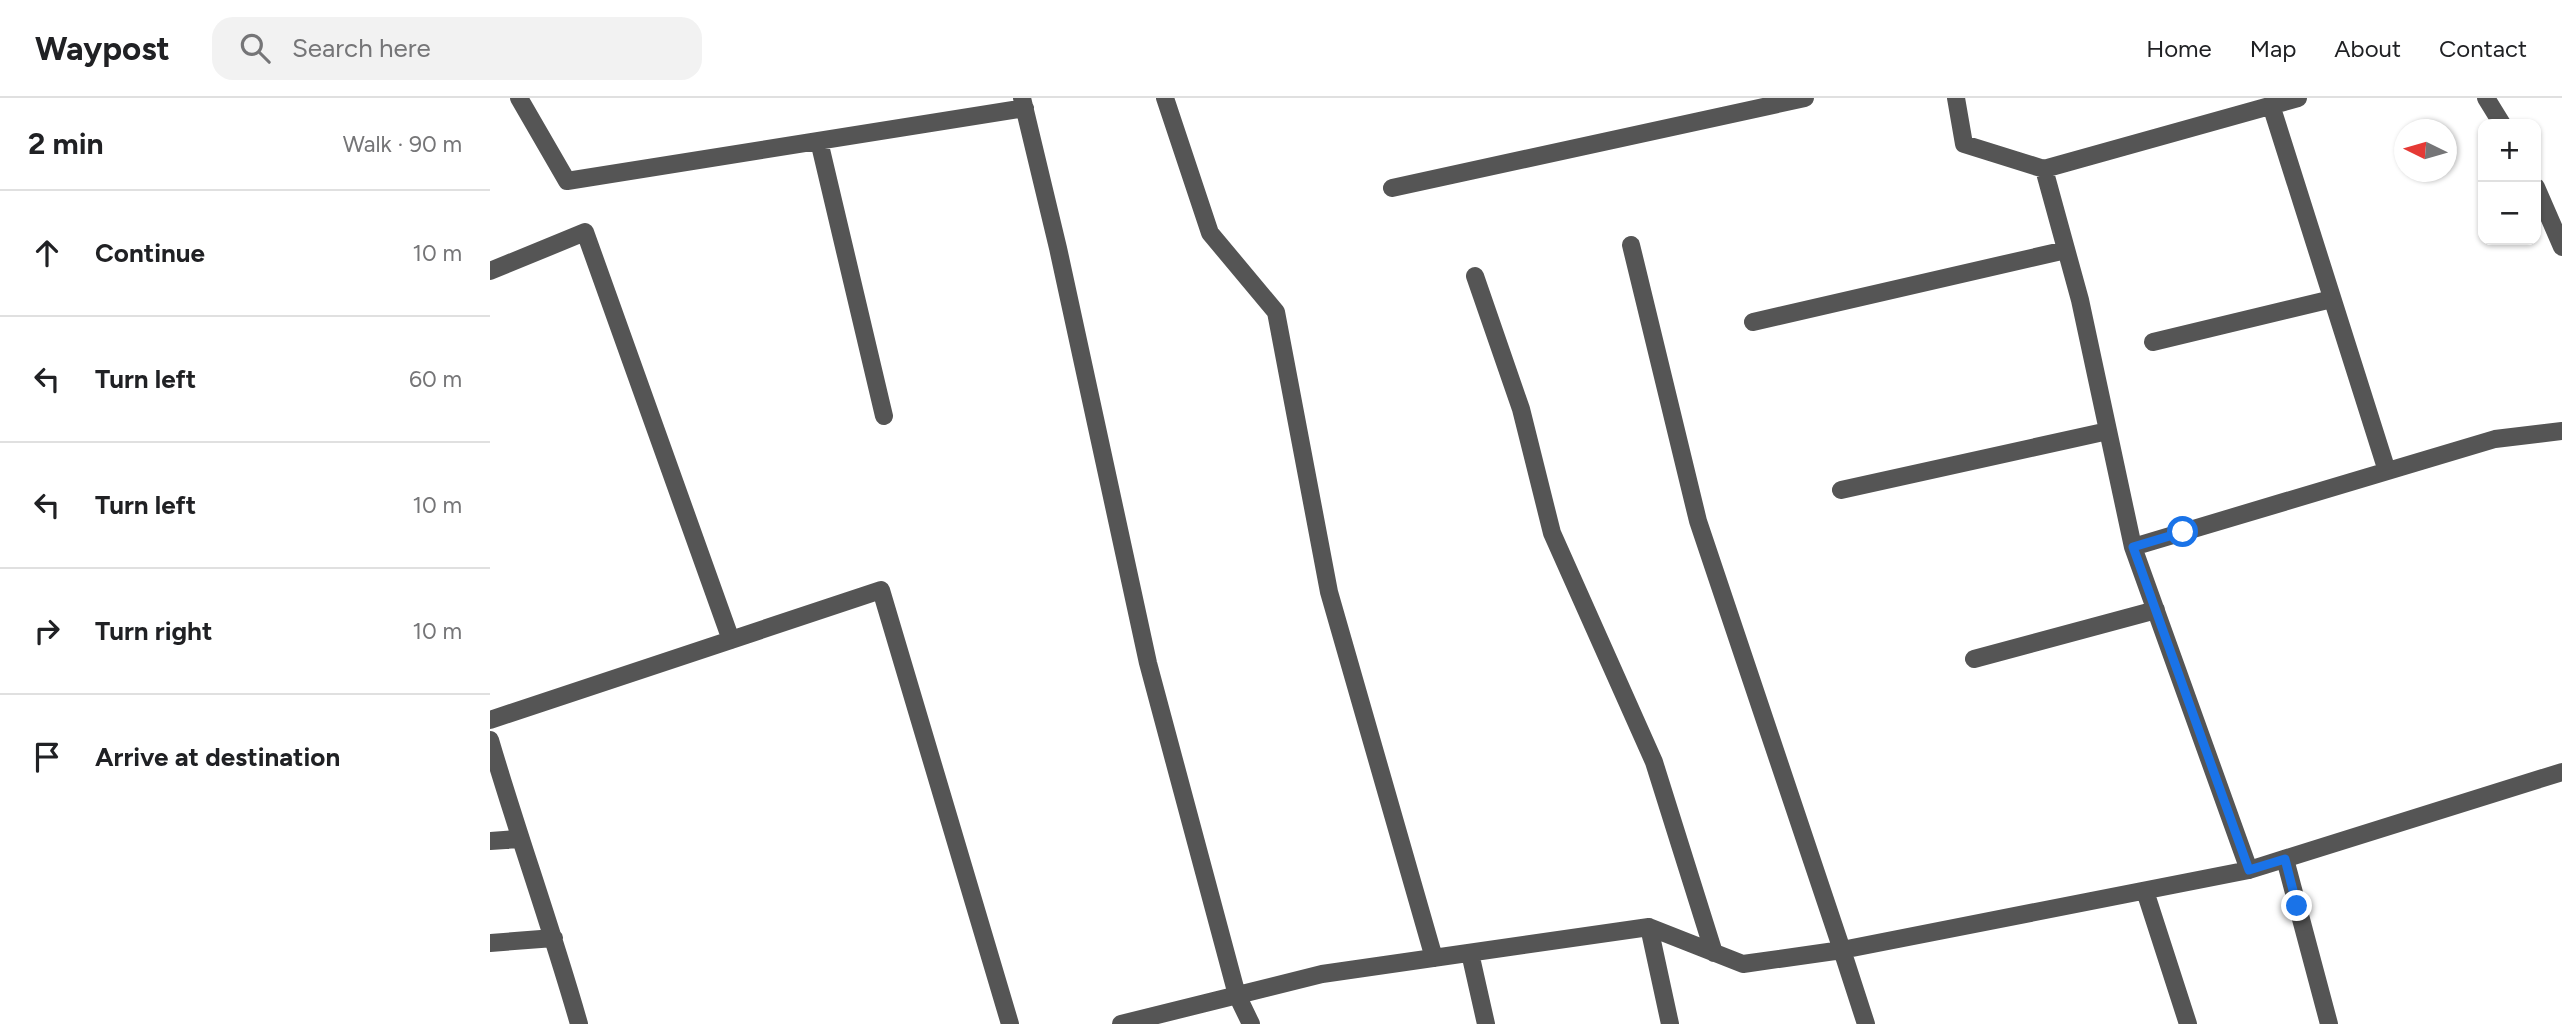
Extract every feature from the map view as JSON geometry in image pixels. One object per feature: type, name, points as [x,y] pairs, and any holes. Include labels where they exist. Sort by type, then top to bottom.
[{"type":"street","points":[[519,98],[567,181],[818,141],[1024,103],[1149,663],[1237,995],[1251,1024]]},
{"type":"street","points":[[1165,98],[1210,233],[1276,312],[1329,592],[1434,958]]},
{"type":"street","points":[[1392,188],[1805,98]]},
{"type":"street","points":[[1956,98],[1964,144],[2044,169],[2298,98]]},
{"type":"street","points":[[2486,98],[2499,119]]},
{"type":"street","points":[[2271,106],[2387,471]]},
{"type":"street","points":[[818,141],[884,416]]},
{"type":"street","points":[[2044,169],[2080,300],[2133,547],[2249,870]]},
{"type":"street","points":[[2541,199],[2562,247]]},
{"type":"street","points":[[490,271],[585,232],[731,640]]},
{"type":"street","points":[[1631,245],[1698,520],[1734,635],[1866,1024]]},
{"type":"street","points":[[1753,322],[2066,250]]},
{"type":"street","points":[[1475,276],[1521,409],[1552,533],[1654,762],[1714,953]]},
{"type":"street","points":[[2153,342],[2332,299]]},
{"type":"street","points":[[1841,490],[2108,431]]},
{"type":"street","points":[[2133,547],[2495,439],[2562,431]]},
{"type":"street","points":[[490,720],[881,590],[1010,1024]]},
{"type":"street","points":[[1974,659],[2155,610]]},
{"type":"street","points":[[490,740],[579,1024]]},
{"type":"street","points":[[1121,1024],[1322,974],[1650,928],[1743,964],[1842,950],[2249,870],[2562,772]]},
{"type":"street","points":[[490,841],[519,839]]},
{"type":"street","points":[[2285,859],[2329,1024]]},
{"type":"street","points":[[2146,891],[2188,1024]]},
{"type":"street","points":[[1650,928],[1670,1024]]},
{"type":"street","points":[[490,943],[554,938]]},
{"type":"street","points":[[1470,953],[1486,1024]]},
{"type":"route","points":[[2183,532],[2133,547],[2249,870],[2285,859],[2297,906]]}]
